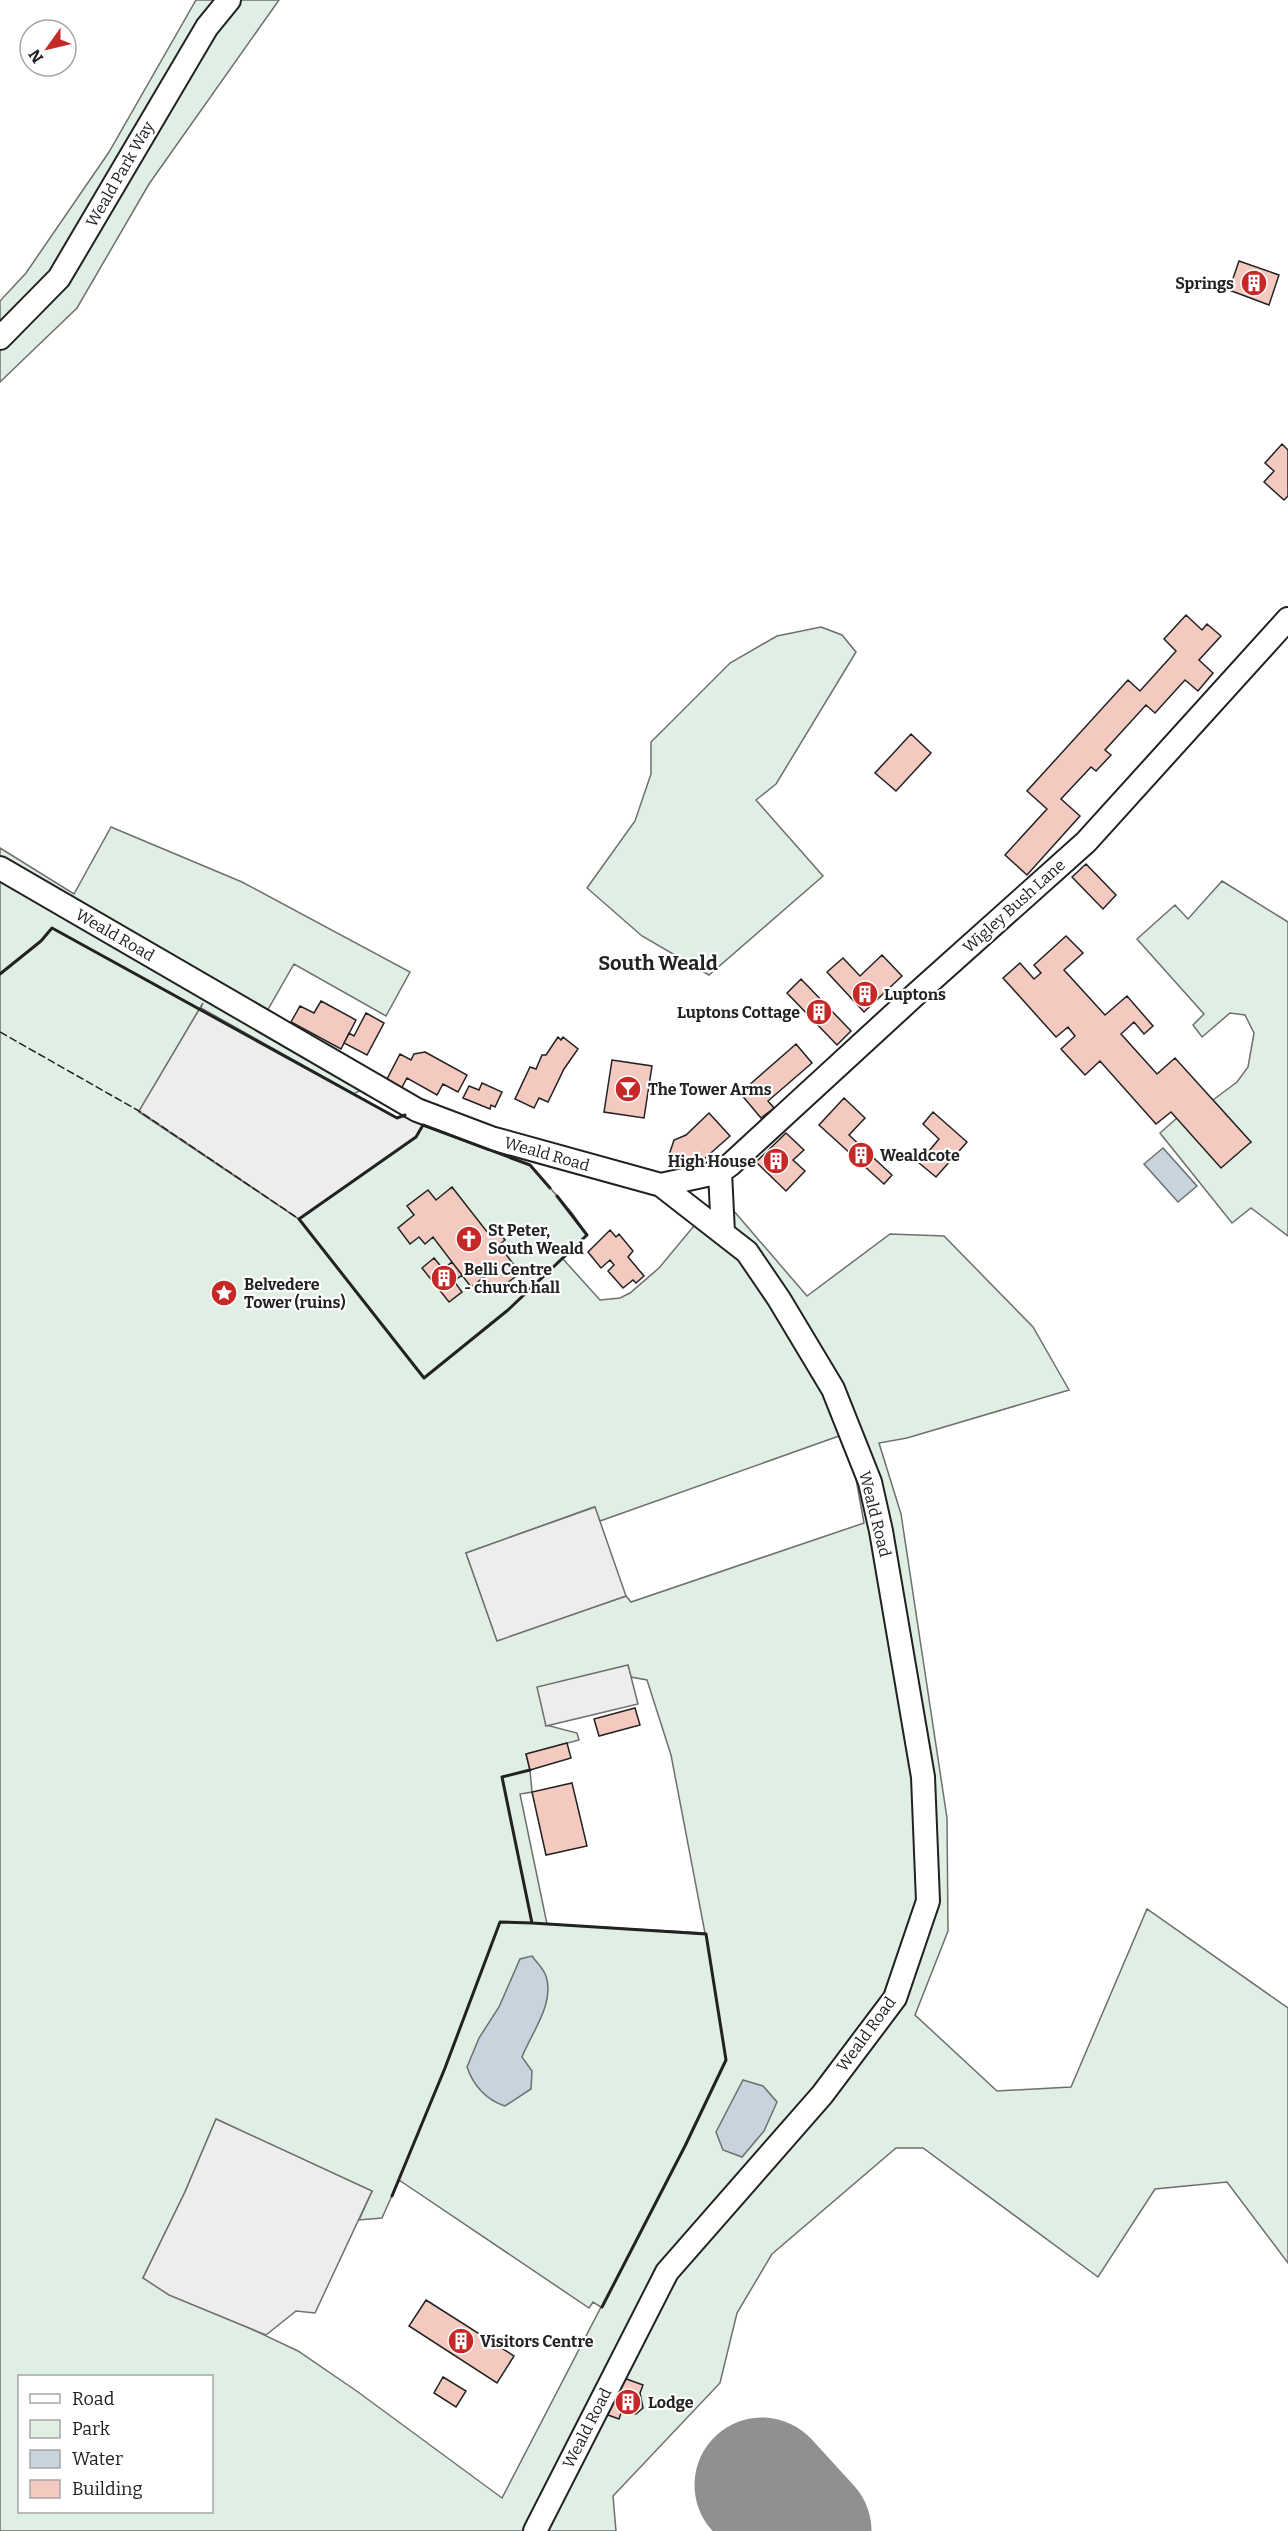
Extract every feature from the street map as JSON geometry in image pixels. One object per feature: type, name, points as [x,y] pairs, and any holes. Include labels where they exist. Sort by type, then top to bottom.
[{"type":"street","name":"Weald Park Way","points":[[0,338],[59,278],[207,27],[229,0]]},
{"type":"street","name":"Wigley Bush Lane","points":[[661,1185],[720,1172],[1086,842],[1288,619]]},
{"type":"street","name":"Weald Road","points":[[0,867],[417,1110],[491,1138],[661,1185],[747,1252],[779,1299],[833,1389],[870,1482],[881,1531],[922,1777],[928,1900],[895,1998],[822,2096],[667,2272],[535,2531]]},
{"type":"street","points":[[720,1172],[723,1233]]},
{"type":"green space","points":[[196,0],[279,0],[149,184],[77,308],[0,382],[0,301],[26,273],[109,152]]},
{"type":"green space","points":[[821,627],[842,635],[856,652],[776,784],[756,800],[823,876],[709,975],[642,936],[587,888],[635,821],[651,774],[651,742],[730,663],[777,636]]},
{"type":"green space","points":[[111,827],[242,882],[410,972],[386,1016],[294,964],[262,1020],[374,1085],[353,1094],[200,1008],[139,1112],[299,1219],[416,1137],[423,1125],[530,1165],[572,1213],[587,1235],[563,1259],[600,1300],[620,1298],[630,1293],[659,1268],[693,1227],[733,1210],[807,1296],[890,1234],[944,1236],[1033,1327],[1069,1390],[907,1438],[879,1443],[901,1514],[947,1818],[948,1931],[915,2015],[997,2091],[1071,2087],[1147,1909],[1288,2008],[1288,2263],[1227,2182],[1155,2189],[1098,2277],[923,2148],[896,2148],[772,2254],[737,2313],[720,2383],[613,2496],[616,2531],[0,2531],[0,848],[74,894]],"holes":[[[839,1436],[856,1479],[864,1523],[631,1602],[626,1596],[497,1640],[466,1553],[594,1507],[600,1521]],[[628,1666],[631,1677],[647,1680],[671,1755],[705,1933],[547,1924],[520,1794],[532,1792],[526,1754],[579,1740],[577,1733],[546,1725]],[[216,2119],[372,2191],[359,2220],[382,2218],[399,2180],[589,2308],[593,2302],[601,2307],[502,2498],[358,2392],[298,2351],[143,2278],[185,2192]]]},
{"type":"green space","points":[[1222,881],[1288,922],[1288,1236],[1251,1208],[1232,1223],[1160,1133],[1177,1118],[1250,1142],[1213,1100],[1237,1082],[1248,1067],[1254,1033],[1245,1015],[1230,1013],[1202,1037],[1193,1025],[1204,1014],[1137,939],[1175,905],[1188,919]]},
{"type":"shaded area","points":[[203,1003],[201,1008],[397,1118],[402,1116],[423,1125],[416,1137],[299,1219],[139,1111]]},
{"type":"shaded area","points":[[595,1507],[626,1596],[497,1641],[466,1553]]},
{"type":"shaded area","points":[[628,1665],[638,1704],[546,1726],[537,1687]]},
{"type":"shaded area","points":[[216,2119],[372,2191],[315,2313],[296,2311],[266,2335],[169,2295],[143,2278],[185,2192]]},
{"type":"water","points":[[1163,1148],[1197,1186],[1178,1202],[1144,1164]]},
{"type":"water","points":[[532,1956],[545,1973],[548,1986],[545,2007],[522,2057],[532,2071],[531,2089],[505,2106],[492,2100],[481,2091],[467,2067],[479,2038],[499,2007],[520,1959]]},
{"type":"water","points":[[743,2080],[763,2086],[777,2102],[764,2131],[742,2157],[723,2150],[716,2132]]},
{"type":"building","name":"Springs","points":[[1239,261],[1279,275],[1269,305],[1229,290]]},
{"type":"building","points":[[1282,444],[1288,450],[1288,496],[1284,500],[1264,482],[1274,471],[1265,463]]},
{"type":"building","points":[[1186,615],[1202,630],[1207,624],[1221,636],[1199,660],[1213,673],[1198,691],[1185,680],[1155,713],[1146,705],[1105,750],[1111,755],[1096,771],[1091,767],[1061,799],[1080,816],[1027,875],[1005,855],[1047,809],[1027,791],[1128,680],[1140,691],[1176,651],[1164,639]]},
{"type":"building","points":[[911,734],[931,753],[896,791],[875,773]]},
{"type":"building","points":[[1086,864],[1116,895],[1103,909],[1072,877]]},
{"type":"building","points":[[1066,936],[1083,953],[1064,970],[1105,1015],[1127,996],[1153,1026],[1144,1034],[1134,1022],[1121,1034],[1157,1074],[1175,1058],[1251,1142],[1221,1168],[1171,1112],[1156,1124],[1100,1061],[1085,1075],[1061,1049],[1075,1036],[1068,1027],[1056,1037],[1003,978],[1020,963],[1034,979],[1041,973],[1034,965]]},
{"type":"building","name":"Luptons","points":[[882,955],[902,976],[864,1012],[827,972],[843,958],[860,976]]},
{"type":"building","name":"Luptons Cottage","points":[[801,979],[851,1031],[837,1045],[787,993]]},
{"type":"building","points":[[321,1001],[356,1020],[341,1049],[291,1022],[300,1006],[314,1013]]},
{"type":"building","points":[[366,1013],[384,1023],[367,1055],[344,1043],[349,1033],[354,1036]]},
{"type":"building","points":[[558,1037],[561,1040],[563,1037],[578,1049],[564,1069],[548,1102],[539,1098],[534,1108],[515,1099],[530,1067],[536,1069],[542,1055],[546,1055]]},
{"type":"building","points":[[796,1044],[812,1063],[768,1101],[774,1108],[761,1118],[740,1093]]},
{"type":"building","points":[[425,1052],[467,1075],[458,1092],[443,1084],[437,1095],[407,1078],[401,1089],[386,1081],[400,1054],[411,1060],[414,1054]]},
{"type":"building","name":"The Tower Arms","points":[[612,1060],[652,1066],[644,1118],[604,1112]]},
{"type":"building","points":[[482,1083],[502,1092],[495,1107],[491,1105],[490,1109],[463,1098],[469,1086],[479,1090]]},
{"type":"building","name":"Wealdcote","points":[[844,1098],[865,1118],[849,1135],[892,1175],[884,1184],[819,1125]]},
{"type":"building","points":[[933,1112],[967,1142],[936,1177],[919,1163],[939,1139],[923,1124]]},
{"type":"building","points":[[709,1113],[730,1136],[704,1159],[683,1161],[668,1158],[674,1140],[686,1135]]},
{"type":"building","name":"High House","points":[[786,1133],[804,1150],[793,1160],[805,1171],[786,1191],[756,1162]]},
{"type":"building","name":"St Peter, South Weald","points":[[452,1187],[491,1237],[498,1231],[505,1240],[499,1245],[520,1273],[502,1287],[499,1283],[493,1288],[484,1277],[471,1287],[433,1237],[425,1244],[419,1237],[410,1244],[398,1228],[414,1215],[407,1206],[428,1190],[436,1200]]},
{"type":"building","points":[[610,1230],[616,1237],[619,1234],[633,1251],[628,1257],[644,1276],[636,1283],[633,1280],[623,1288],[608,1271],[614,1265],[610,1260],[601,1268],[588,1252]]},
{"type":"building","name":"Belli Centre - church hall","points":[[434,1258],[443,1269],[452,1262],[462,1275],[454,1281],[462,1292],[449,1302],[422,1268]]},
{"type":"building","points":[[635,1708],[640,1725],[599,1736],[594,1719]]},
{"type":"building","points":[[567,1743],[571,1758],[530,1770],[526,1754]]},
{"type":"building","points":[[572,1783],[587,1846],[546,1855],[532,1792]]},
{"type":"building","name":"Visitors Centre","points":[[426,2300],[514,2356],[497,2383],[409,2326]]},
{"type":"building","points":[[443,2377],[466,2391],[456,2407],[434,2393]]},
{"type":"building","name":"Lodge","points":[[621,2377],[643,2385],[640,2393],[643,2408],[636,2414],[622,2410],[619,2419],[608,2415]]},
{"type":"runway","points":[[762,2485],[804,2531]]},
{"type":"fence","points":[[0,1032],[139,1111],[299,1219]]},
{"type":"wall","points":[[0,974],[41,941],[52,928],[397,1118],[405,1115]]},
{"type":"wall","points":[[550,1188],[530,1165],[423,1125],[416,1137],[299,1219],[424,1378],[508,1310],[587,1235],[557,1196]]},
{"type":"wall","points":[[392,2196],[445,2068],[500,1922],[532,1923],[502,1777],[530,1770]]},
{"type":"wall","points":[[532,1923],[706,1934],[726,2060],[685,2146],[602,2307]]},
{"type":"place","name":"Springs","points":[[1254,283]]},
{"type":"place","name":"Luptons","points":[[865,994]]},
{"type":"place","name":"Luptons Cottage","points":[[819,1012]]},
{"type":"place","name":"The Tower Arms","points":[[628,1089]]},
{"type":"place","name":"Wealdcote","points":[[861,1155]]},
{"type":"place","name":"High House","points":[[776,1161]]},
{"type":"place","name":"St Peter, South Weald","points":[[469,1239]]},
{"type":"place","name":"Belli Centre - church hall","points":[[444,1278]]},
{"type":"place","name":"Belvedere Tower (ruins)","points":[[224,1293]]},
{"type":"place","name":"Visitors Centre","points":[[461,2341]]},
{"type":"place","name":"Lodge","points":[[628,2402]]},
{"type":"district","name":"South Weald","points":[[658,963]]}]
